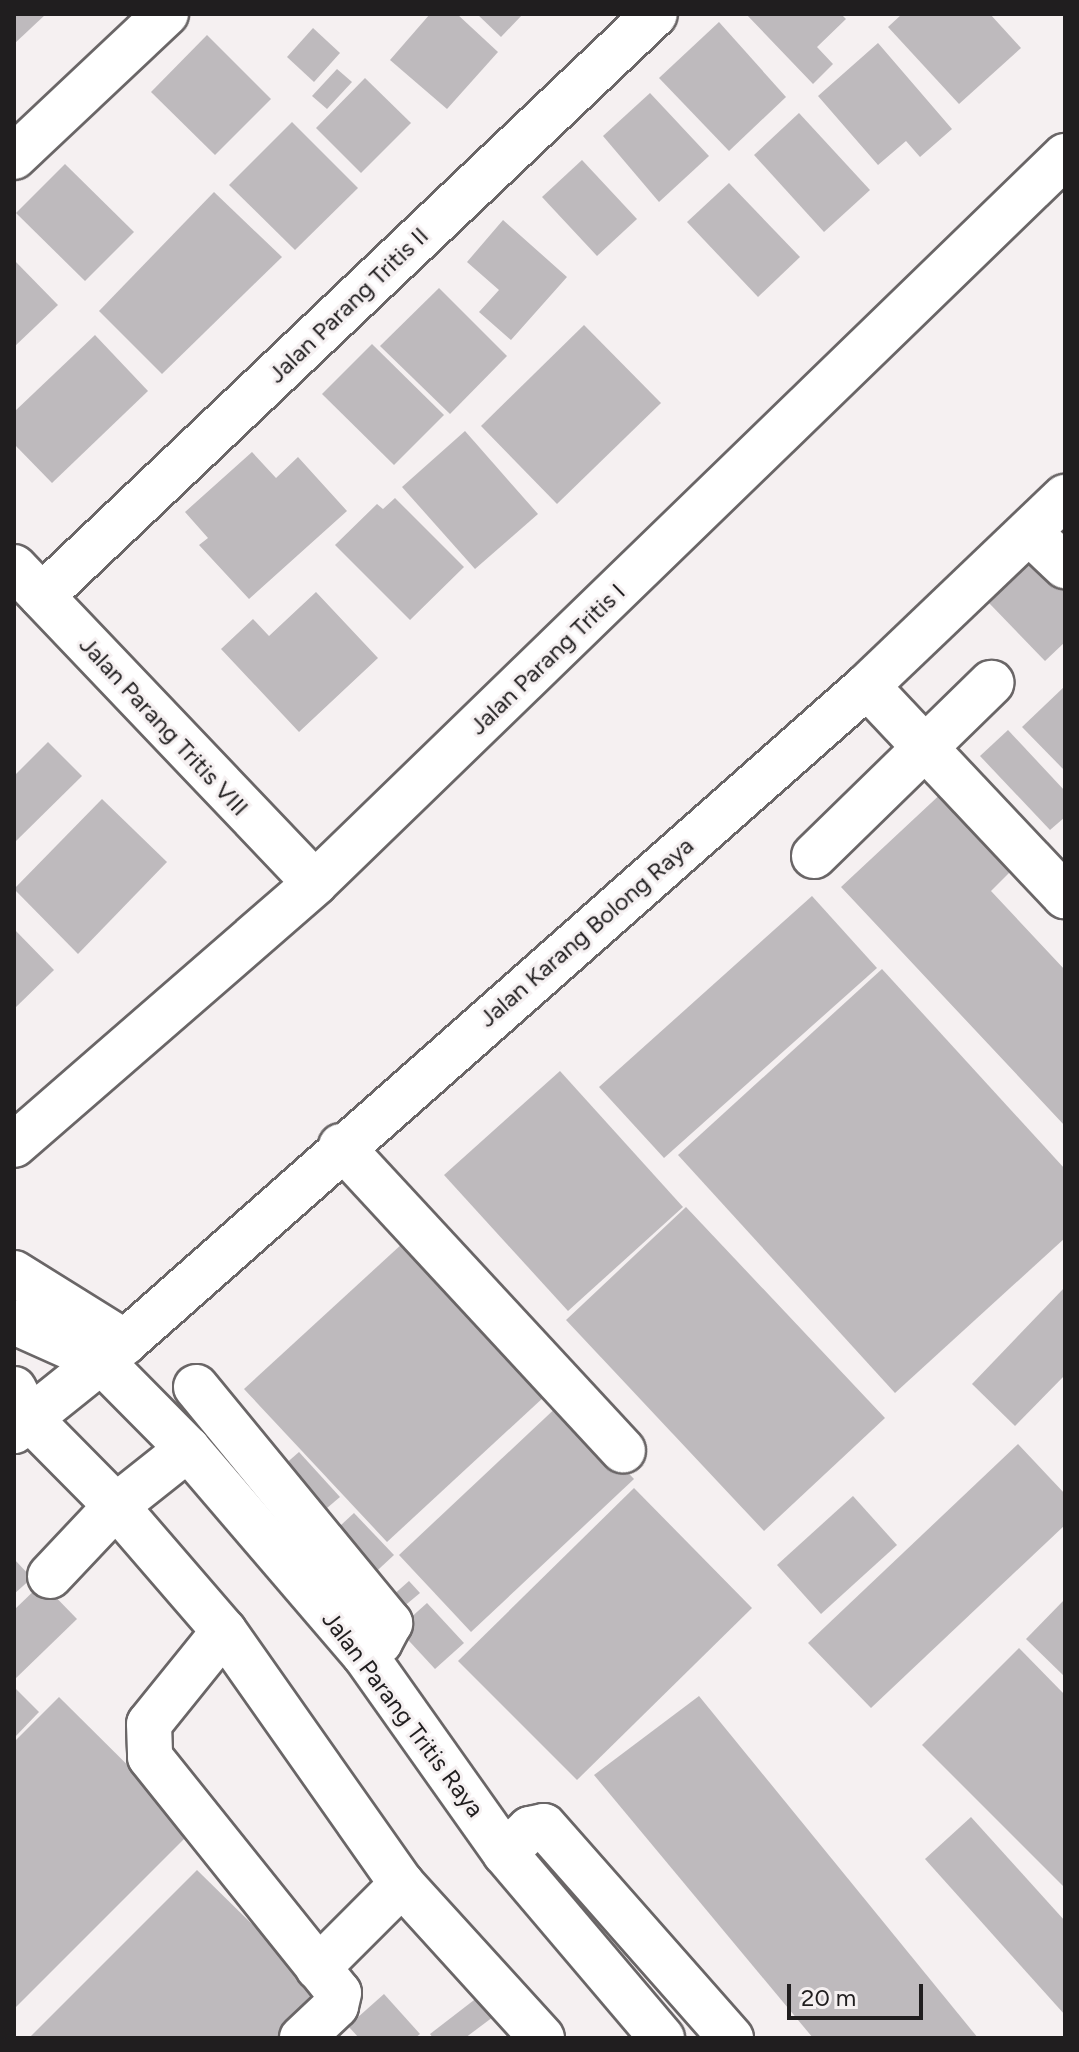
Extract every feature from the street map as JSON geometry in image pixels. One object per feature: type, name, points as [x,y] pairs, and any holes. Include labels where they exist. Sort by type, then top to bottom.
[{"type":"street","points":[[14,157],[166,14]]},
{"type":"street","name":"Jalan Parang Tritis II","points":[[28,582],[655,14]]},
{"type":"street","name":"Jalan Parang Tritis I","points":[[14,1145],[315,883],[1065,156]]},
{"type":"street","name":"Jalan Karang Bolong Raya","points":[[19,1413],[113,1352],[341,1146],[867,686],[1065,497]]},
{"type":"street","points":[[1029,532],[1065,566]]},
{"type":"street","name":"Jalan Parang Tritis VIII","points":[[28,582],[315,883]]},
{"type":"street","points":[[814,856],[991,683]]},
{"type":"street","points":[[867,686],[1065,896]]},
{"type":"street","points":[[341,1146],[623,1450]]},
{"type":"street","points":[[14,1273],[113,1352]]},
{"type":"street","name":"Jalan Parang Tritis Raya","points":[[14,1322],[113,1352],[188,1449],[364,1654],[505,1853],[662,2038]]},
{"type":"street","points":[[196,1387],[390,1623],[380,1642],[364,1654]]},
{"type":"street","points":[[19,1413],[116,1506],[224,1631],[402,1884],[542,2038]]},
{"type":"street","points":[[50,1576],[116,1506],[188,1449]]},
{"type":"street","points":[[224,1631],[149,1724],[150,1757],[339,1993],[336,2006],[302,2038]]},
{"type":"street","points":[[505,1853],[530,1829],[544,1826],[731,2038]]},
{"type":"street","points":[[318,1968],[402,1884]]},
{"type":"building","points":[[14,14],[46,14],[14,44]]},
{"type":"building","points":[[430,14],[457,14],[498,52],[447,109],[390,60]]},
{"type":"building","points":[[477,14],[523,14],[501,37]]},
{"type":"building","points":[[746,14],[841,14],[846,19],[817,47],[833,64],[813,84]]},
{"type":"building","points":[[902,14],[990,14],[1021,48],[959,104],[888,27]]},
{"type":"building","points":[[719,22],[786,97],[729,151],[659,78]]},
{"type":"building","points":[[313,28],[340,53],[314,82],[287,57]]},
{"type":"building","points":[[207,35],[271,99],[215,155],[151,92]]},
{"type":"building","points":[[878,43],[952,129],[920,157],[906,141],[878,165],[818,96]]},
{"type":"building","points":[[337,69],[352,82],[327,109],[312,96]]},
{"type":"building","points":[[365,78],[411,123],[361,173],[316,128]]},
{"type":"building","points":[[650,93],[709,156],[659,202],[603,136]]},
{"type":"building","points":[[799,113],[870,190],[824,232],[754,155]]},
{"type":"building","points":[[292,122],[358,188],[295,250],[229,185]]},
{"type":"building","points":[[582,160],[637,219],[597,256],[542,197]]},
{"type":"building","points":[[65,164],[134,232],[85,281],[16,213]]},
{"type":"building","points":[[729,183],[800,257],[758,297],[687,222]]},
{"type":"building","points":[[214,192],[282,257],[162,374],[99,311]]},
{"type":"building","points":[[503,220],[567,277],[511,340],[479,312],[499,290],[467,262]]},
{"type":"building","points":[[14,260],[58,305],[14,347]]},
{"type":"building","points":[[439,288],[507,356],[450,414],[380,346]]},
{"type":"building","points":[[584,325],[661,403],[557,504],[481,426]]},
{"type":"building","points":[[95,335],[148,391],[52,483],[14,444],[14,412]]},
{"type":"building","points":[[372,344],[444,415],[394,465],[322,394]]},
{"type":"building","points":[[465,431],[538,514],[475,569],[402,487]]},
{"type":"building","points":[[252,452],[276,478],[298,457],[347,511],[249,599],[199,545],[208,538],[185,512]]},
{"type":"building","points":[[395,498],[464,567],[410,620],[335,545],[377,504],[383,509]]},
{"type":"building","points":[[1034,559],[1065,591],[1065,642],[1045,661],[989,603]]},
{"type":"building","points":[[316,592],[378,658],[299,732],[221,649],[253,619],[269,636]]},
{"type":"building","points":[[1065,686],[1065,771],[1022,727]]},
{"type":"building","points":[[1008,730],[1065,791],[1065,817],[1050,830],[980,756]]},
{"type":"building","points":[[48,742],[82,776],[14,843],[14,776]]},
{"type":"building","points":[[946,789],[1017,865],[991,891],[1065,970],[1065,1126],[841,887]]},
{"type":"building","points":[[102,799],[167,862],[78,954],[14,889]]},
{"type":"building","points":[[812,896],[877,968],[664,1158],[599,1087]]},
{"type":"building","points":[[14,929],[54,970],[14,1009]]},
{"type":"building","points":[[882,969],[1065,1169],[1065,1238],[895,1393],[678,1155]]},
{"type":"building","points":[[560,1071],[683,1207],[568,1311],[444,1175]]},
{"type":"building","points":[[686,1207],[885,1418],[764,1531],[566,1320]]},
{"type":"building","points":[[403,1243],[545,1396],[387,1542],[244,1389]]},
{"type":"building","points":[[1065,1287],[1065,1375],[1015,1426],[972,1384]]},
{"type":"building","points":[[562,1402],[634,1479],[471,1632],[399,1555]]},
{"type":"building","points":[[1018,1444],[1065,1494],[1065,1525],[871,1708],[808,1643]]},
{"type":"building","points":[[299,1452],[340,1497],[314,1519],[275,1473]]},
{"type":"building","points":[[634,1488],[752,1608],[577,1780],[458,1661]]},
{"type":"building","points":[[853,1496],[897,1545],[821,1614],[777,1565]]},
{"type":"building","points":[[354,1513],[394,1555],[366,1581],[327,1538]]},
{"type":"building","points":[[14,1559],[32,1578],[14,1594]]},
{"type":"building","points":[[409,1581],[420,1593],[402,1608],[391,1597]]},
{"type":"building","points":[[42,1583],[77,1619],[14,1680],[14,1610]]},
{"type":"building","points":[[1065,1599],[1065,1677],[1026,1639]]},
{"type":"building","points":[[427,1603],[464,1643],[435,1669],[398,1629]]},
{"type":"building","points":[[1019,1648],[1065,1695],[1065,1888],[922,1745]]},
{"type":"building","points":[[14,1687],[39,1712],[14,1738]]},
{"type":"building","points":[[699,1696],[978,2038],[813,2038],[594,1775]]},
{"type":"building","points":[[59,1697],[193,1830],[14,2009],[14,1742]]},
{"type":"building","points":[[971,1817],[1065,1921],[1065,2015],[925,1859]]},
{"type":"building","points":[[197,1870],[328,1999],[289,2038],[29,2038]]},
{"type":"building","points":[[384,1994],[420,2034],[415,2038],[359,2038],[348,2026]]},
{"type":"building","points":[[478,1997],[493,2017],[465,2038],[433,2038],[430,2034]]}]
